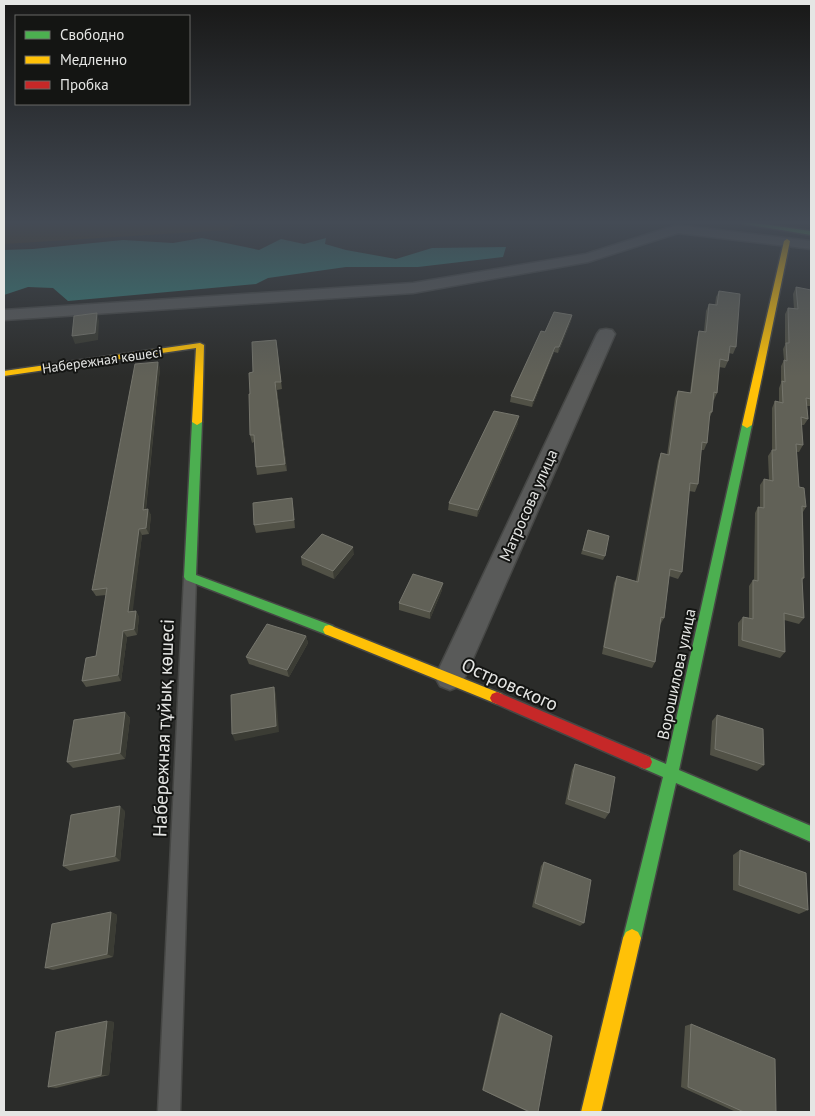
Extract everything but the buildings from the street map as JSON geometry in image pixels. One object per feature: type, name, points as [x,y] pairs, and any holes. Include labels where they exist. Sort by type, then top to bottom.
[{"type":"main road","name":"Ворошилова улица","points":[[591,1112],[671,774],[780,273]]},
{"type":"main road","name":"Набережная көшесі","points":[[4,374],[200,345]]},
{"type":"main road","name":"Набережная тұйық көшесі","points":[[190,577],[200,345]]},
{"type":"main road","name":"Островского","points":[[190,577],[450,676],[811,834]]},
{"type":"street","points":[[4,314],[413,288],[500,273]]},
{"type":"street","name":"Матросова улица","points":[[450,676],[606,334]]},
{"type":"lane","name":"Набережная тұйық көшесі","points":[[168,1112],[190,577]]},
{"type":"water","points":[[4,273],[303,273],[268,278],[256,284],[68,301],[53,288],[28,287],[4,295]]},
{"type":"traffic: fast","points":[[197,422],[190,577],[329,630]]},
{"type":"traffic: fast","points":[[632,938],[671,774],[747,425]]},
{"type":"traffic: fast","points":[[645,762],[811,834]]},
{"type":"traffic: slow","points":[[747,425],[780,273]]},
{"type":"traffic: slow","points":[[4,374],[200,345],[197,422]]},
{"type":"traffic: slow","points":[[329,630],[497,698]]},
{"type":"traffic: slow","points":[[591,1112],[632,938]]},
{"type":"traffic: jam","points":[[497,698],[645,762]]}]
